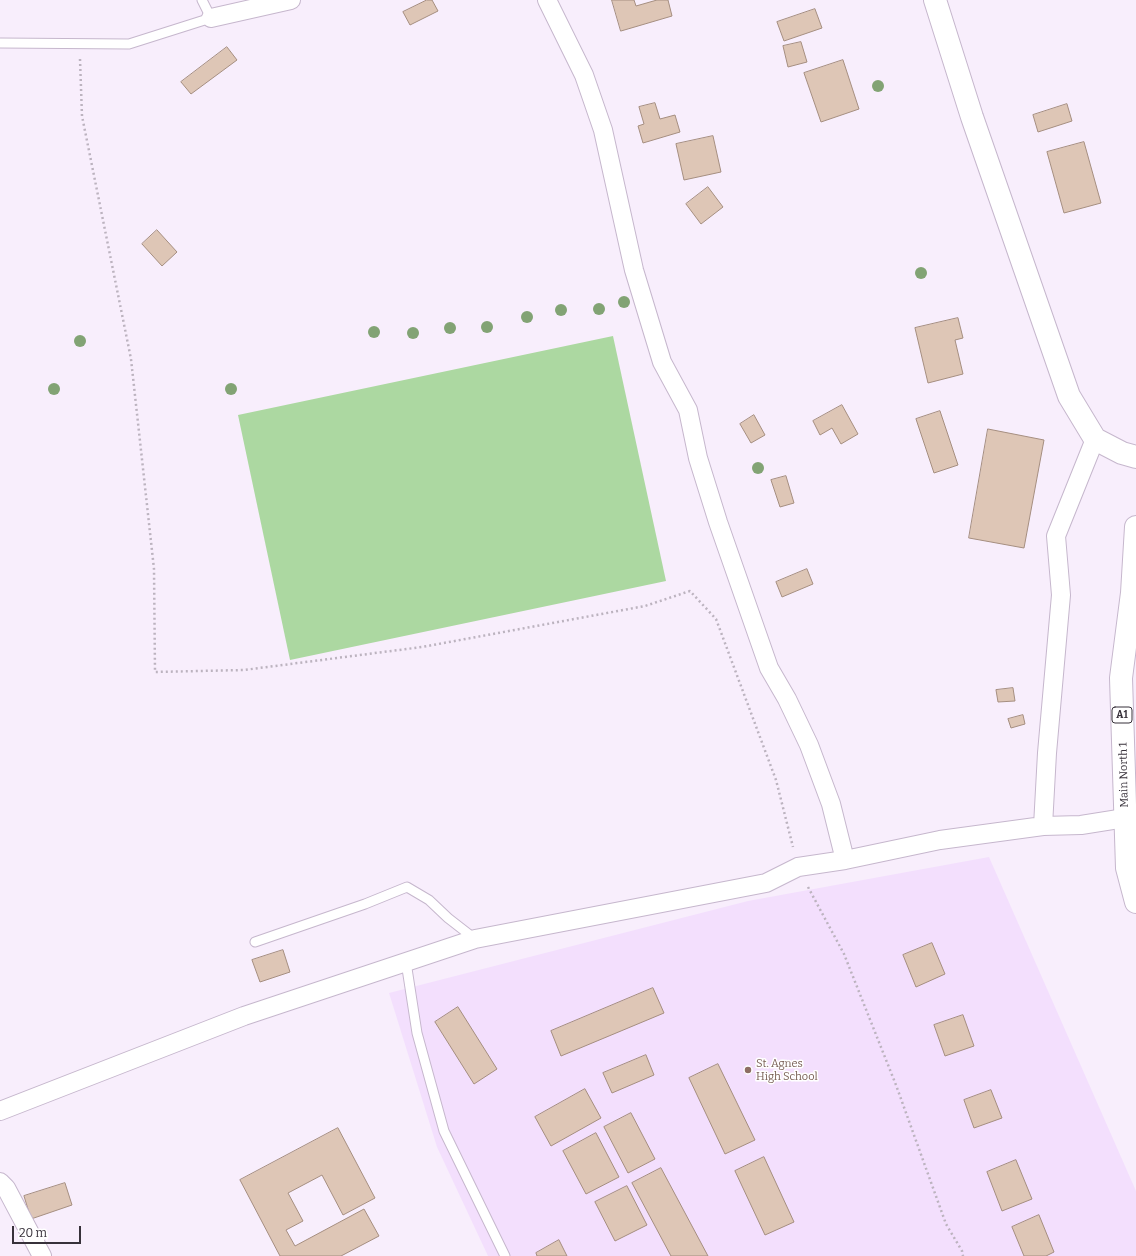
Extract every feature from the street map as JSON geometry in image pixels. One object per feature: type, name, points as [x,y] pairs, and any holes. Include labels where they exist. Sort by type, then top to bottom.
[{"type":"street","points":[[211,18],[291,0]]},
{"type":"street","points":[[547,0],[584,75],[603,130],[634,270],[662,362],[688,410],[698,458],[720,529],[769,668],[787,699],[809,745],[831,804],[845,860]]},
{"type":"street","points":[[935,0],[972,117],[1069,396],[1095,439],[1122,453],[1136,457]]},
{"type":"street","points":[[1043,826],[1047,753],[1061,595],[1056,536],[1095,439]]},
{"type":"street","name":"Main North 1","points":[[1136,527],[1132,593],[1121,678],[1127,868],[1136,902]]},
{"type":"street","points":[[0,1111],[244,1016],[475,939],[766,883],[798,867],[845,860],[940,840],[1043,826],[1081,825],[1125,818]]},
{"type":"street","points":[[0,1182],[6,1188],[42,1256]]},
{"type":"lane","points":[[0,43],[80,42],[129,44],[211,18],[202,0]]},
{"type":"lane","points":[[255,942],[407,888],[429,900],[448,918],[475,939]]},
{"type":"lane","points":[[406,962],[417,1033],[444,1131],[505,1256]]},
{"type":"path","points":[[80,42],[82,116],[131,359],[154,569],[155,672],[244,670],[422,647],[645,606],[690,591],[716,619],[776,780],[798,867],[844,954],[896,1085],[946,1224],[962,1251],[963,1256]]},
{"type":"shaded area","name":"St. Agnes High School","points":[[989,857],[1136,1191],[1136,1256],[488,1256],[437,1147],[389,993],[748,901]]},
{"type":"green space","points":[[613,336],[666,581],[290,660],[238,415]]},
{"type":"building","points":[[427,0],[432,0],[438,11],[410,25],[403,12]]},
{"type":"building","points":[[612,0],[634,0],[636,6],[657,0],[668,0],[672,16],[621,31]]},
{"type":"building","points":[[815,9],[822,28],[784,41],[777,22]]},
{"type":"building","points":[[801,42],[807,62],[788,67],[783,46]]},
{"type":"building","points":[[227,47],[237,60],[191,94],[181,82]]},
{"type":"building","points":[[843,60],[859,109],[821,122],[804,73]]},
{"type":"building","points":[[655,103],[660,119],[675,115],[680,132],[643,143],[638,126],[644,124],[639,107]]},
{"type":"building","points":[[1067,104],[1072,121],[1038,132],[1033,115]]},
{"type":"building","points":[[713,136],[721,172],[684,180],[676,144]]},
{"type":"building","points":[[1084,142],[1101,203],[1064,213],[1047,152]]},
{"type":"building","points":[[708,187],[723,207],[701,224],[686,204]]},
{"type":"building","points":[[157,230],[177,252],[162,266],[142,244]]},
{"type":"building","points":[[958,318],[963,338],[955,340],[963,374],[928,383],[915,328]]},
{"type":"building","points":[[842,405],[858,434],[841,444],[832,428],[820,435],[813,421]]},
{"type":"building","points":[[940,411],[958,465],[934,473],[916,419]]},
{"type":"building","points":[[754,415],[765,435],[751,443],[740,424]]},
{"type":"building","points":[[988,429],[1044,440],[1024,548],[969,538]]},
{"type":"building","points":[[786,476],[794,503],[780,507],[771,480]]},
{"type":"building","points":[[807,569],[813,584],[782,597],[776,582]]},
{"type":"building","points":[[1013,688],[1015,701],[998,702],[996,690]]},
{"type":"building","points":[[1023,715],[1025,724],[1011,728],[1008,719]]},
{"type":"building","points":[[932,943],[945,974],[916,987],[903,955]]},
{"type":"building","points":[[283,950],[290,972],[260,982],[252,960]]},
{"type":"building","points":[[653,988],[664,1013],[561,1056],[551,1031]]},
{"type":"building","points":[[458,1007],[497,1069],[474,1084],[435,1022]]},
{"type":"building","points":[[963,1015],[974,1046],[945,1056],[934,1025]]},
{"type":"building","points":[[646,1055],[654,1075],[612,1093],[603,1073]]},
{"type":"building","points":[[718,1064],[755,1140],[725,1154],[689,1078]]},
{"type":"building","points":[[585,1089],[601,1118],[551,1146],[535,1117]]},
{"type":"building","points":[[991,1090],[1002,1118],[974,1128],[964,1100]]},
{"type":"building","points":[[631,1113],[655,1159],[628,1173],[604,1127]]},
{"type":"building","points":[[338,1128],[375,1198],[343,1215],[322,1175],[288,1193],[303,1221],[286,1230],[295,1246],[364,1209],[379,1236],[341,1256],[280,1256],[240,1180]]},
{"type":"building","points":[[596,1133],[619,1177],[586,1194],[563,1151]]},
{"type":"building","points":[[764,1157],[794,1222],[765,1235],[735,1171]]},
{"type":"building","points":[[1016,1160],[1032,1199],[1002,1211],[987,1172]]},
{"type":"building","points":[[661,1168],[708,1256],[671,1256],[632,1183]]},
{"type":"building","points":[[65,1183],[72,1205],[31,1219],[24,1196]]},
{"type":"building","points":[[627,1186],[647,1225],[615,1241],[595,1202]]},
{"type":"building","points":[[1039,1215],[1054,1252],[1046,1256],[1024,1256],[1012,1227]]},
{"type":"building","points":[[559,1240],[567,1256],[537,1256],[536,1253]]},
{"type":"place","name":"St. Agnes High School","points":[[748,1070]]}]
